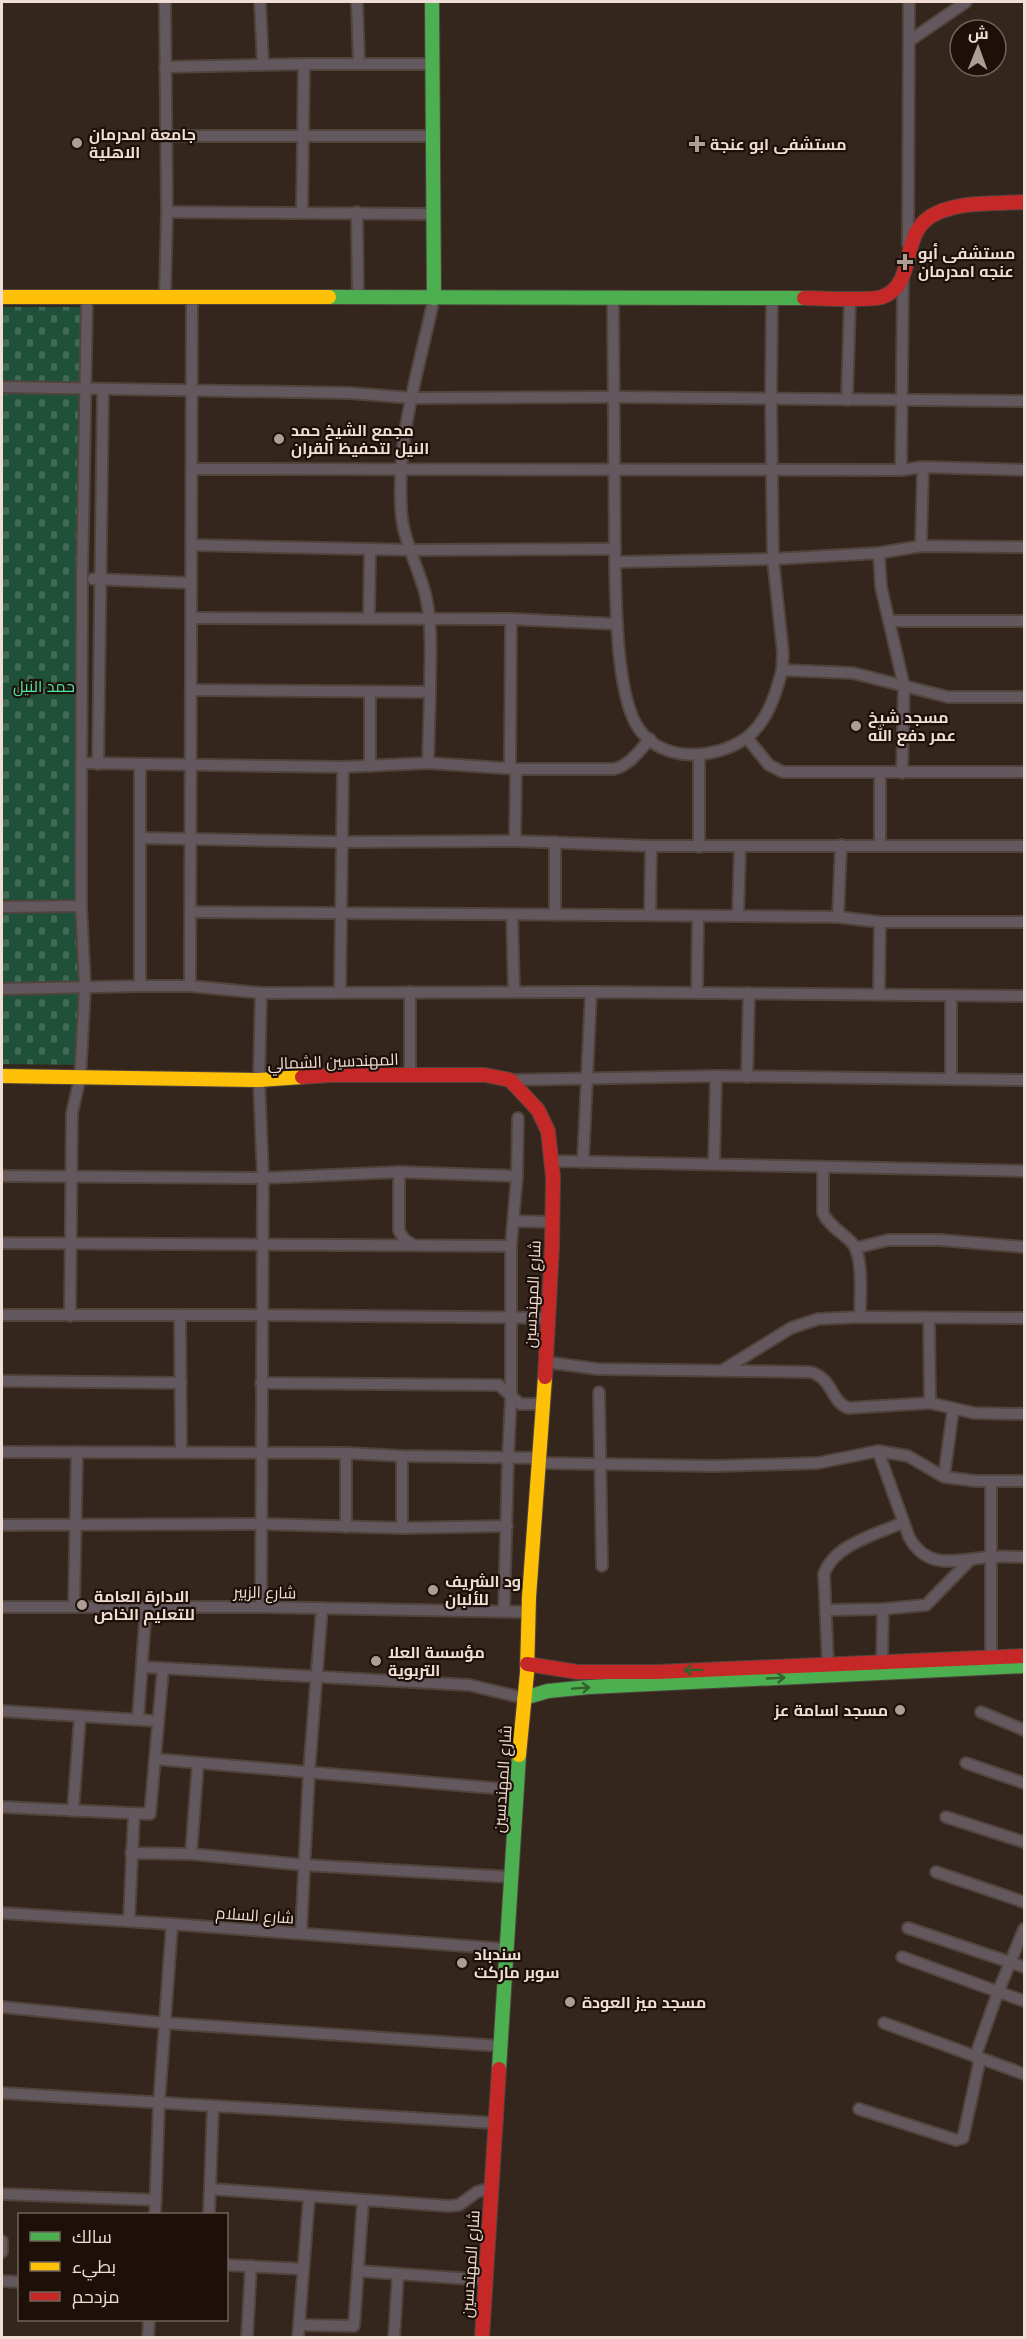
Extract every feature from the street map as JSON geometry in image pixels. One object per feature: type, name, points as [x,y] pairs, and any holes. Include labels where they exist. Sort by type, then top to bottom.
[{"type":"main road","points":[[432,2],[434,298]]},
{"type":"main road","points":[[2,297],[881,298],[894,292],[903,280],[908,247],[920,224],[935,213],[952,209],[1024,202]]},
{"type":"main road","name":"المهندسين الشمالي","points":[[2,1076],[259,1080],[331,1075],[485,1075],[510,1080]]},
{"type":"main road","points":[[510,1080],[543,1117],[548,1131],[553,1161],[552,1222]]},
{"type":"main road","name":"شارع المهندسين","points":[[482,2337],[516,1790],[527,1664],[528,1612],[543,1404],[552,1222]]},
{"type":"main road","points":[[524,1698],[560,1690],[828,1664],[860,1669],[882,1662],[1024,1656]]},
{"type":"main road","points":[[527,1664],[578,1672],[715,1675],[1024,1666]]},
{"type":"street","points":[[165,2],[167,212],[165,297]]},
{"type":"street","points":[[260,2],[264,65]]},
{"type":"street","points":[[357,2],[359,64]]},
{"type":"street","points":[[908,247],[909,2]]},
{"type":"street","points":[[909,41],[966,2]]},
{"type":"street","points":[[165,68],[304,64],[433,64]]},
{"type":"street","points":[[302,211],[304,64]]},
{"type":"street","points":[[166,136],[434,136]]},
{"type":"street","points":[[167,212],[302,211],[433,214]]},
{"type":"street","points":[[357,212],[358,298]]},
{"type":"street","points":[[901,470],[903,280]]},
{"type":"street","points":[[190,987],[192,297]]},
{"type":"street","points":[[70,1316],[72,1113],[80,1078],[85,987],[81,906],[82,578],[87,298]]},
{"type":"street","points":[[428,763],[431,618],[402,522],[402,470],[412,398],[434,298]]},
{"type":"street","points":[[613,298],[617,624],[628,704],[639,730],[661,747],[677,753],[699,755],[728,748],[747,738],[769,709],[777,691],[782,670],[783,653],[773,559],[772,299]]},
{"type":"street","points":[[847,400],[850,299]]},
{"type":"street","points":[[2,387],[350,393],[412,398],[614,397],[1024,402]]},
{"type":"street","points":[[98,764],[103,389]]},
{"type":"street","points":[[192,469],[901,470],[923,467],[1024,470]]},
{"type":"street","points":[[921,546],[923,467]]},
{"type":"street","points":[[192,545],[412,550],[615,549]]},
{"type":"street","points":[[615,562],[773,559],[879,553],[921,546],[1024,547]]},
{"type":"street","points":[[369,617],[370,549]]},
{"type":"street","points":[[879,553],[881,587],[904,686],[902,773]]},
{"type":"street","points":[[82,578],[191,583]]},
{"type":"street","points":[[192,618],[369,617],[617,624]]},
{"type":"street","points":[[511,620],[515,841]]},
{"type":"street","points":[[889,621],[1024,621]]},
{"type":"street","points":[[782,670],[853,673],[948,697],[1024,697]]},
{"type":"street","points":[[191,690],[430,692]]},
{"type":"street","points":[[370,692],[370,766]]},
{"type":"street","points":[[747,738],[768,765],[776,770],[880,773],[1024,772]]},
{"type":"street","points":[[82,763],[343,767],[428,763],[513,769],[621,768],[650,739]]},
{"type":"street","points":[[699,755],[699,847]]},
{"type":"street","points":[[140,765],[140,986]]},
{"type":"street","points":[[340,992],[343,767]]},
{"type":"street","points":[[880,773],[880,845]]},
{"type":"street","points":[[140,838],[341,842],[515,841],[699,847],[1024,846]]},
{"type":"street","points":[[555,842],[555,915]]},
{"type":"street","points":[[838,917],[841,845]]},
{"type":"street","points":[[650,915],[651,846]]},
{"type":"street","points":[[738,916],[740,847]]},
{"type":"street","points":[[2,907],[81,906]]},
{"type":"street","points":[[190,912],[838,917],[879,922],[1024,922]]},
{"type":"street","points":[[512,915],[514,992]]},
{"type":"street","points":[[697,993],[698,916]]},
{"type":"street","points":[[879,922],[879,994]]},
{"type":"street","points":[[2,989],[140,986],[190,987],[261,993],[591,992],[1024,996]]},
{"type":"street","points":[[410,992],[410,1075]]},
{"type":"street","points":[[584,1162],[591,992]]},
{"type":"street","points":[[261,993],[259,1080],[263,1178],[261,1607]]},
{"type":"street","points":[[747,1077],[749,993]]},
{"type":"street","points":[[951,996],[951,1079]]},
{"type":"street","points":[[714,1164],[716,1076]]},
{"type":"street","points":[[510,1080],[716,1076],[1024,1080]]},
{"type":"street","points":[[504,1611],[511,1397],[511,1246],[517,1176],[518,1118]]},
{"type":"street","points":[[553,1161],[1024,1171]]},
{"type":"street","points":[[823,1167],[823,1213],[826,1219],[856,1248],[859,1263],[860,1317]]},
{"type":"street","points":[[2,1176],[263,1178],[399,1172],[517,1176]]},
{"type":"street","points":[[399,1172],[399,1231],[404,1239],[414,1245]]},
{"type":"street","points":[[513,1221],[552,1222]]},
{"type":"street","points":[[856,1248],[888,1240],[940,1240],[1024,1247]]},
{"type":"street","points":[[2,1243],[511,1246]]},
{"type":"street","points":[[2,1315],[548,1318]]},
{"type":"street","points":[[180,1315],[181,1452]]},
{"type":"street","points":[[723,1370],[791,1328],[805,1322],[860,1317],[1024,1318]]},
{"type":"street","points":[[929,1318],[930,1403]]},
{"type":"street","points":[[545,1362],[598,1369],[814,1372],[824,1379],[839,1403],[848,1408],[930,1403],[974,1413],[1024,1414]]},
{"type":"street","points":[[2,1381],[181,1383]]},
{"type":"street","points":[[261,1383],[499,1385],[519,1404],[543,1404]]},
{"type":"street","points":[[599,1392],[602,1566]]},
{"type":"street","points":[[944,1476],[953,1410]]},
{"type":"street","points":[[878,1451],[915,1547],[925,1556],[946,1561],[1024,1557]]},
{"type":"street","points":[[2,1452],[346,1453],[508,1458],[601,1465],[715,1466],[818,1463],[878,1451],[908,1456],[944,1476],[991,1482],[1024,1482]]},
{"type":"street","points":[[74,1606],[77,1452]]},
{"type":"street","points":[[346,1453],[346,1527]]},
{"type":"street","points":[[402,1456],[402,1528]]},
{"type":"street","points":[[991,1482],[991,1658]]},
{"type":"street","points":[[828,1664],[824,1574],[826,1567],[844,1549],[904,1522]]},
{"type":"street","points":[[2,1525],[262,1524],[402,1528],[507,1526]]},
{"type":"street","points":[[826,1610],[883,1609],[926,1605],[969,1561]]},
{"type":"street","name":"شارع الزبير","points":[[2,1607],[261,1607],[528,1612]]},
{"type":"street","points":[[138,1719],[147,1607]]},
{"type":"street","points":[[301,1933],[309,1772],[322,1608]]},
{"type":"street","points":[[882,1662],[883,1609]]},
{"type":"street","points":[[142,1667],[469,1685],[524,1698]]},
{"type":"street","points":[[2,1807],[150,1814],[157,1721],[164,1669]]},
{"type":"street","points":[[2,1711],[157,1721]]},
{"type":"street","points":[[981,1712],[1024,1730]]},
{"type":"street","points":[[73,1811],[80,1717]]},
{"type":"street","points":[[154,1759],[516,1790]]},
{"type":"street","points":[[191,1854],[198,1763]]},
{"type":"street","points":[[966,1763],[1024,1783]]},
{"type":"street","points":[[129,1921],[134,1814]]},
{"type":"street","points":[[946,1817],[1024,1842]]},
{"type":"street","points":[[131,1852],[191,1854],[304,1865],[512,1877]]},
{"type":"street","points":[[936,1872],[1024,1902]]},
{"type":"street","name":"شارع السلام","points":[[2,1913],[507,1949]]},
{"type":"street","points":[[155,2213],[159,2104],[172,1924]]},
{"type":"street","points":[[908,1928],[1024,1966]]},
{"type":"street","points":[[859,2109],[956,2140],[963,2138],[977,2058],[998,1992],[1024,1929]]},
{"type":"street","points":[[902,1957],[1024,2001]]},
{"type":"street","points":[[2,2007],[165,2023],[501,2046]]},
{"type":"street","points":[[884,2023],[1024,2074]]},
{"type":"street","points":[[2,2093],[495,2123]]},
{"type":"street","points":[[209,2213],[213,2107]]},
{"type":"street","points":[[211,2189],[309,2198],[459,2205],[477,2192],[491,2187]]},
{"type":"street","points":[[2,2194],[156,2200]]},
{"type":"street","points":[[298,2337],[309,2198]]},
{"type":"street","points":[[299,2325],[354,2326],[363,2201]]},
{"type":"street","points":[[2,2241],[2,2252]]},
{"type":"street","points":[[228,2265],[303,2269]]},
{"type":"street","points":[[247,2337],[251,2266]]},
{"type":"street","points":[[358,2271],[485,2280]]},
{"type":"street","points":[[394,2337],[398,2274]]},
{"type":"street","points":[[2,2281],[18,2282]]},
{"type":"street","points":[[148,2337],[149,2321]]},
{"type":"green space","name":"حمد النيل","points":[[2,307],[86,307],[87,1065],[2,1064]]},
{"type":"traffic: fast","points":[[432,2],[434,298]]},
{"type":"traffic: fast","points":[[329,297],[804,298]]},
{"type":"traffic: fast","points":[[524,1698],[548,1691],[589,1687],[1024,1666]]},
{"type":"traffic: fast","points":[[499,2069],[519,1755]]},
{"type":"traffic: slow","points":[[2,297],[329,297]]},
{"type":"traffic: slow","points":[[2,1076],[259,1080],[302,1077]]},
{"type":"traffic: slow","points":[[519,1755],[527,1673],[529,1597],[545,1377]]},
{"type":"traffic: jam","points":[[804,298],[882,297],[901,281],[917,231],[925,221],[937,213],[958,206],[1024,202]]},
{"type":"traffic: jam","points":[[302,1077],[485,1075],[510,1080],[538,1110],[548,1131],[553,1177],[545,1377]]},
{"type":"traffic: jam","points":[[527,1664],[578,1672],[657,1672],[1024,1656]]},
{"type":"traffic: jam","points":[[482,2338],[499,2069]]},
{"type":"place","name":"جامعة امدرمان الاهلية","points":[[77,143]]},
{"type":"place","name":"مستشفى ابو عنجة","points":[[697,144]]},
{"type":"place","name":"مستشفى أبو عنجه امدرمان","points":[[905,262]]},
{"type":"place","name":"مجمع الشيخ حمد النيل لتحفيظ القران","points":[[279,439]]},
{"type":"place","name":"مسجد شيخ عمر دفع الله","points":[[856,726]]},
{"type":"place","name":"ود الشريف للألبان","points":[[433,1590]]},
{"type":"place","name":"الادارة العامة للتعليم الخاص","points":[[82,1605]]},
{"type":"place","name":"مؤسسة العلا التربوية","points":[[376,1661]]},
{"type":"place","name":"مسجد اسامة عز","points":[[900,1710]]},
{"type":"place","name":"سندباد سوبر ماركت","points":[[462,1963]]},
{"type":"place","name":"مسجد ميز العودة","points":[[570,2002]]}]
